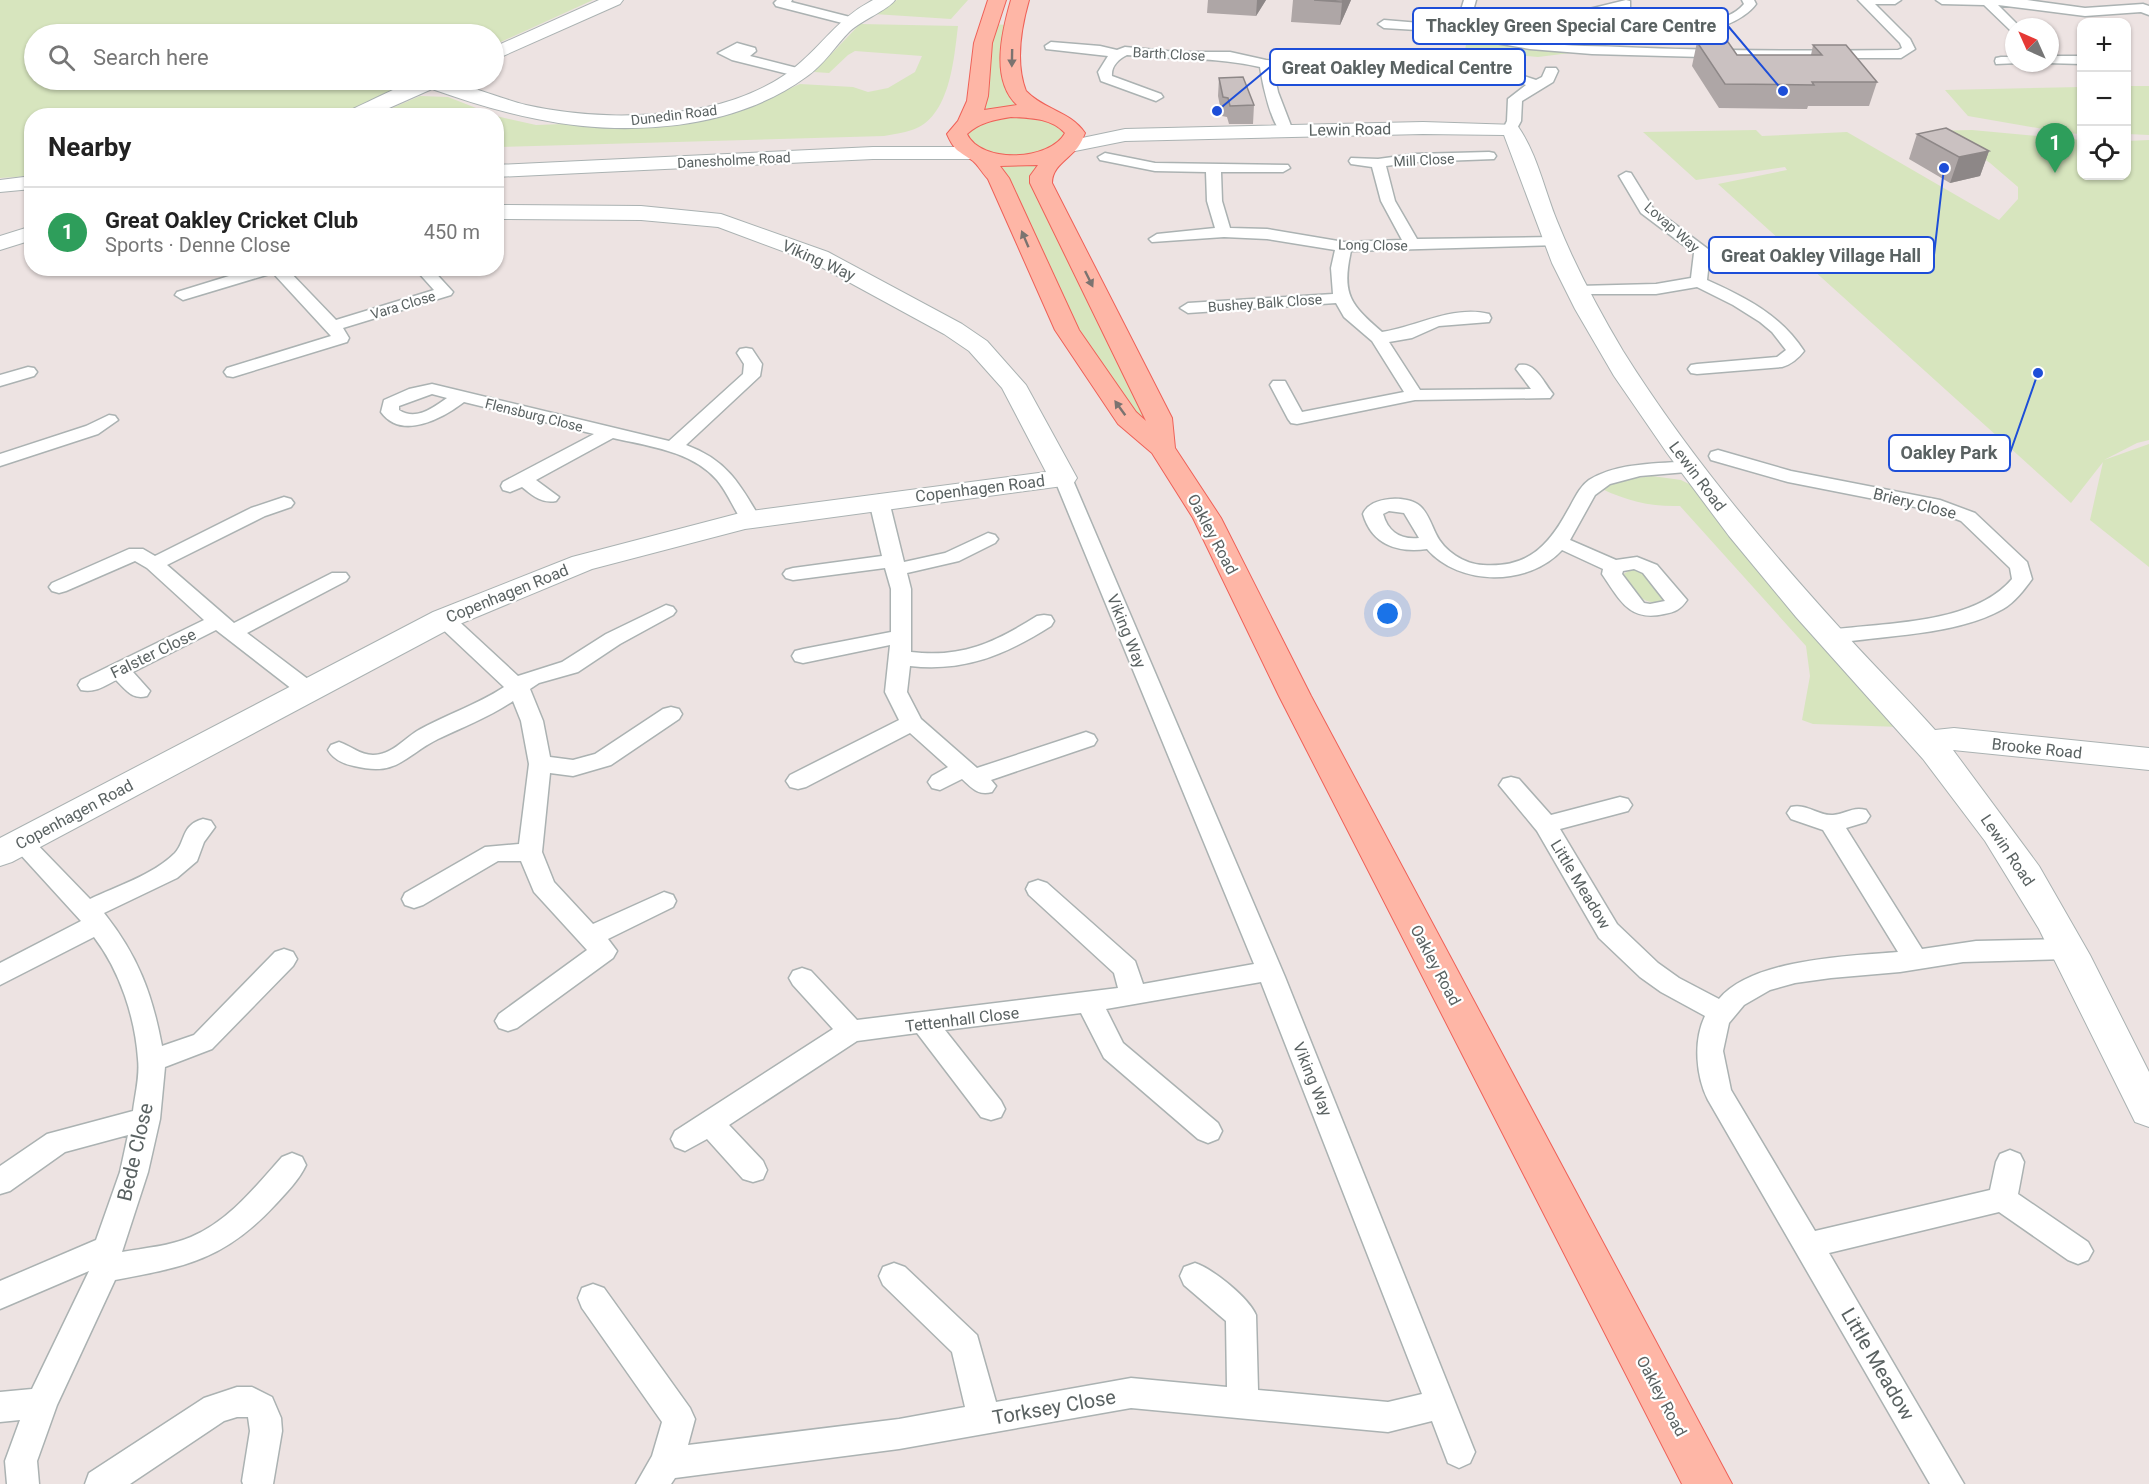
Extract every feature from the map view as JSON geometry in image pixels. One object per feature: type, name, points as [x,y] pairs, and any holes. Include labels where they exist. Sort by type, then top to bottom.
[{"type":"main road","points":[[964,125],[977,106],[981,54],[988,22],[996,0]]},
{"type":"main road","points":[[976,155],[1020,160],[1064,150],[1075,140],[1075,133],[1054,117],[1020,98],[1014,89],[1011,52],[1020,0]]},
{"type":"main road","points":[[964,125],[994,113],[1011,111],[1054,117]]},
{"type":"main road","name":"Oakley Road","points":[[964,125],[957,134],[958,141],[999,178],[1067,330],[1127,418],[1162,448],[1207,518],[1306,717],[1708,1484]]},
{"type":"main road","name":"Oakley Road","points":[[1064,150],[1041,176],[1041,183],[1159,418],[1162,448]]},
{"type":"street","points":[[504,50],[614,0]]},
{"type":"street","points":[[791,4],[812,0]]},
{"type":"street","name":"Dunedin Road","points":[[462,90],[538,114],[568,119],[628,121],[659,119],[723,108],[769,92],[800,73],[850,21],[886,0]]},
{"type":"street","points":[[1464,30],[1462,23],[1470,0]]},
{"type":"street","points":[[1696,24],[1712,24],[1742,12],[1750,4],[1748,0]]},
{"type":"street","points":[[1384,24],[1464,30],[1485,39],[1596,52],[1901,54],[1909,49],[1906,42],[1865,0]]},
{"type":"street","points":[[1865,0],[1895,0]]},
{"type":"street","points":[[1942,0],[2045,3],[2085,12],[2146,9]]},
{"type":"street","points":[[1988,3],[2005,19]]},
{"type":"street","points":[[791,4],[850,21]]},
{"type":"street","points":[[1586,22],[1585,14],[1629,5]]},
{"type":"street","points":[[1712,24],[1725,34]]},
{"type":"street","points":[[1051,46],[1100,50],[1117,54]]},
{"type":"street","name":"Barth Close","points":[[1156,97],[1106,78],[1104,75],[1111,59],[1125,51],[1177,56],[1230,56],[1266,64],[1345,67]]},
{"type":"street","points":[[737,57],[800,73]]},
{"type":"street","points":[[2059,60],[2077,60]]},
{"type":"street","points":[[1266,64],[1271,92],[1286,131]]},
{"type":"street","points":[[1442,71],[1498,73],[1522,78],[1536,85]]},
{"type":"street","points":[[1510,129],[1514,121],[1515,99],[1548,79],[1551,71]]},
{"type":"street","points":[[371,108],[412,90]]},
{"type":"street","name":"Lewin Road","points":[[1054,117],[1125,135]]},
{"type":"street","name":"Danesholme Road","points":[[504,156],[899,141],[922,138],[964,125]]},
{"type":"street","name":"Lewin Road","points":[[1064,150],[1125,135],[1423,128],[1510,129],[1522,147],[1533,188],[1554,242],[1578,291],[1627,375],[1731,520],[1830,637],[1926,741],[1965,788],[2005,843],[2043,903],[2149,1110]]},
{"type":"street","name":"Danesholme Road","points":[[504,171],[873,153],[976,155]]},
{"type":"street","points":[[504,167],[527,155]]},
{"type":"street","name":"Mill Close","points":[[1413,246],[1388,201],[1378,163],[1415,158],[1489,156]]},
{"type":"street","points":[[1105,157],[1155,167],[1283,168]]},
{"type":"street","points":[[1356,161],[1378,163]]},
{"type":"street","points":[[1214,168],[1212,182],[1214,212],[1224,232]]},
{"type":"street","points":[[504,185],[546,169]]},
{"type":"street","name":"Lovap Way","points":[[1626,176],[1646,210],[1702,252],[1699,282]]},
{"type":"street","points":[[0,187],[24,184]]},
{"type":"street","points":[[0,187],[24,190]]},
{"type":"street","points":[[504,202],[534,213]]},
{"type":"street","name":"Viking Way","points":[[504,212],[641,213],[721,221],[820,257],[953,329],[978,346],[1013,385],[1063,478],[1267,971],[1442,1404],[1459,1452]]},
{"type":"street","name":"Long Close","points":[[1157,239],[1224,232],[1268,234],[1344,247],[1413,246],[1464,242],[1554,242]]},
{"type":"street","points":[[0,243],[24,236]]},
{"type":"street","points":[[1344,247],[1339,268],[1341,298],[1350,313],[1378,338],[1415,395]]},
{"type":"street","points":[[183,295],[248,276]]},
{"type":"street","points":[[243,366],[341,338],[333,326],[284,276]]},
{"type":"street","name":"Vara Close","points":[[333,326],[446,292],[430,276]]},
{"type":"street","points":[[1578,291],[1656,289],[1699,282],[1754,311],[1790,340],[1795,351],[1782,362],[1710,372]]},
{"type":"street","name":"Bushey Balk Close","points":[[1188,308],[1341,298]]},
{"type":"street","points":[[1378,338],[1406,334],[1436,321],[1483,318]]},
{"type":"street","points":[[673,447],[751,376],[753,364],[746,353]]},
{"type":"street","points":[[1279,385],[1298,419],[1415,395],[1544,394],[1525,369]]},
{"type":"street","points":[[0,381],[28,372]]},
{"type":"street","name":"Flensburg Close","points":[[460,397],[673,447],[696,455],[726,476],[751,520]]},
{"type":"street","points":[[0,460],[92,430],[109,420]]},
{"type":"street","name":"Flensburg Close","points":[[549,497],[517,483],[609,433]]},
{"type":"street","name":"Briery Close","points":[[1718,456],[1788,476],[1940,506],[1968,517],[2020,566],[2022,579],[2013,592],[1981,611],[1957,618],[1830,637]]},
{"type":"street","points":[[1432,543],[1449,562],[1461,568],[1489,572],[1523,566],[1542,559],[1554,551],[1587,492],[1593,487],[1620,474],[1691,467]]},
{"type":"street","name":"Copenhagen Road","points":[[11,848],[444,619],[582,563],[751,520],[1063,478]]},
{"type":"street","points":[[879,501],[901,589],[902,636],[896,692],[912,723],[973,777]]},
{"type":"street","points":[[154,564],[252,507],[284,503]]},
{"type":"street","points":[[793,574],[894,566],[952,557],[988,539]]},
{"type":"street","points":[[1559,542],[1614,566]]},
{"type":"street","name":"Falster Close","points":[[59,587],[130,548],[154,564],[225,626],[309,691]]},
{"type":"street","name":"Falster Close","points":[[88,685],[339,577]]},
{"type":"street","points":[[339,750],[351,758],[372,763],[393,759],[426,736],[495,703],[531,678],[570,667],[613,639],[666,611]]},
{"type":"street","points":[[444,619],[519,688],[532,721],[540,764],[530,852],[543,886],[597,944]]},
{"type":"street","points":[[900,658],[945,661],[969,658],[1012,642],[1044,621]]},
{"type":"street","points":[[803,656],[902,636]]},
{"type":"street","points":[[119,670],[139,691]]},
{"type":"street","points":[[540,764],[573,768],[603,760],[671,714]]},
{"type":"street","points":[[798,781],[912,723]]},
{"type":"street","points":[[940,782],[973,777],[1086,740]]},
{"type":"street","name":"Brooke Road","points":[[1926,741],[1954,740],[2149,759]]},
{"type":"street","name":"Little Meadow","points":[[1511,785],[1546,825],[1597,915],[1626,951],[1663,980],[1721,1012],[1709,1052],[1711,1070],[1718,1092],[1948,1484]]},
{"type":"street","points":[[1546,825],[1620,805]]},
{"type":"street","points":[[1799,813],[1831,824],[1858,816]]},
{"type":"street","points":[[1831,824],[1916,960]]},
{"type":"street","points":[[0,975],[168,872],[188,855],[193,839],[203,827]]},
{"type":"street","name":"Bede Close","points":[[11,848],[92,917],[130,974],[143,1015],[152,1061],[146,1119],[134,1172],[106,1259],[42,1403],[21,1461],[23,1484]]},
{"type":"street","points":[[414,899],[494,853],[530,852]]},
{"type":"street","points":[[1038,889],[1126,968],[1133,996]]},
{"type":"street","points":[[508,1021],[597,944],[664,901]]},
{"type":"street","points":[[1721,1012],[1737,996],[1753,986],[1793,972],[1916,960],[1960,952],[2068,950]]},
{"type":"street","points":[[152,1061],[203,1042],[284,959]]},
{"type":"street","name":"Tettenhall Close","points":[[685,1139],[851,1032],[1133,996],[1267,971]]},
{"type":"street","points":[[802,978],[851,1032]]},
{"type":"street","points":[[1089,1002],[1113,1050],[1208,1131]]},
{"type":"street","points":[[925,1024],[991,1109]]},
{"type":"street","points":[[0,1182],[57,1142],[146,1119]]},
{"type":"street","points":[[709,1123],[753,1170]]},
{"type":"street","points":[[2003,1199],[2010,1162]]},
{"type":"street","points":[[0,1295],[106,1259],[188,1252],[215,1238],[246,1217],[292,1165]]},
{"type":"street","points":[[1809,1245],[2003,1199],[2078,1251]]},
{"type":"street","points":[[894,1275],[966,1345],[984,1419]]},
{"type":"street","points":[[1196,1276],[1240,1315],[1243,1403]]},
{"type":"street","points":[[593,1298],[679,1419],[659,1474]]},
{"type":"street","name":"Torksey Close","points":[[659,1474],[1131,1394],[1388,1416],[1442,1404]]},
{"type":"street","points":[[100,1484],[215,1409],[233,1401],[249,1400],[260,1405],[267,1419],[266,1439],[258,1481]]},
{"type":"street","points":[[0,1407],[42,1403]]},
{"type":"green space","points":[[0,0],[593,0],[504,40],[504,24],[24,24],[24,90],[395,90],[354,108],[24,108],[24,176],[0,178]]},
{"type":"green space","points":[[897,0],[968,0],[951,19],[874,14]]},
{"type":"green space","points":[[860,24],[958,26],[952,70],[942,101],[925,123],[912,130],[884,136],[504,147],[504,118],[536,125],[591,123],[750,106],[800,84],[853,87],[868,92],[888,88],[915,72],[922,56],[855,51],[829,73],[814,72]]},
{"type":"green space","points":[[994,24],[1006,25],[1026,108],[984,112],[988,92],[986,60]]},
{"type":"green space","points":[[1467,37],[1484,42],[1578,52],[1538,57],[1465,51]]},
{"type":"green space","points":[[2131,86],[2149,86],[2149,135],[2131,134]]},
{"type":"green space","points":[[2077,87],[2077,134],[1968,116],[1945,90]]},
{"type":"green space","points":[[420,96],[448,97],[476,108],[392,108]]},
{"type":"green space","points":[[1039,116],[1067,132],[1067,138],[1035,155],[1001,156],[973,148],[965,134],[992,117]]},
{"type":"green space","points":[[1756,130],[1762,136],[1847,132],[1999,220],[2018,199],[2018,187],[1990,163],[1953,137],[1927,131],[1972,130],[2077,140],[2077,180],[2131,180],[2131,141],[2149,140],[2149,440],[2137,443],[2104,460],[2149,444],[2149,567],[2090,520],[2103,462],[2071,503],[1718,184],[1787,170],[1785,167],[1696,180],[1643,132]]},
{"type":"green space","points":[[1040,162],[1030,182],[1152,434],[1099,367],[1068,313],[998,164]]},
{"type":"green space","points":[[1652,476],[1681,480],[1691,485],[1900,727],[1813,724],[1802,720],[1810,676],[1806,646],[1680,506],[1640,502],[1602,489],[1621,480]]},
{"type":"green space","points":[[1633,569],[1645,572],[1666,599],[1651,602],[1640,597],[1621,575]]},
{"type":"building","points":[[1314,0],[1343,0],[1342,2]]},
{"type":"building","points":[[1697,42],[1728,42],[1737,55],[1822,55],[1813,45],[1846,45],[1877,82],[1812,82],[1814,85],[1725,84]]},
{"type":"building","points":[[1243,77],[1254,105],[1230,106],[1228,98],[1223,97],[1219,78]]},
{"type":"building","points":[[1946,128],[1989,151],[1959,157],[1917,134]]},
{"type":"place","name":"Thackley Green Special Care Centre","points":[[1783,91]]},
{"type":"place","name":"Great Oakley Medical Centre","points":[[1217,111]]},
{"type":"place","name":"Great Oakley Village Hall","points":[[1944,168]]},
{"type":"place","name":"Great Oakley Cricket Club","points":[[2055,173]]},
{"type":"place","name":"Oakley Park","points":[[2038,373]]}]
